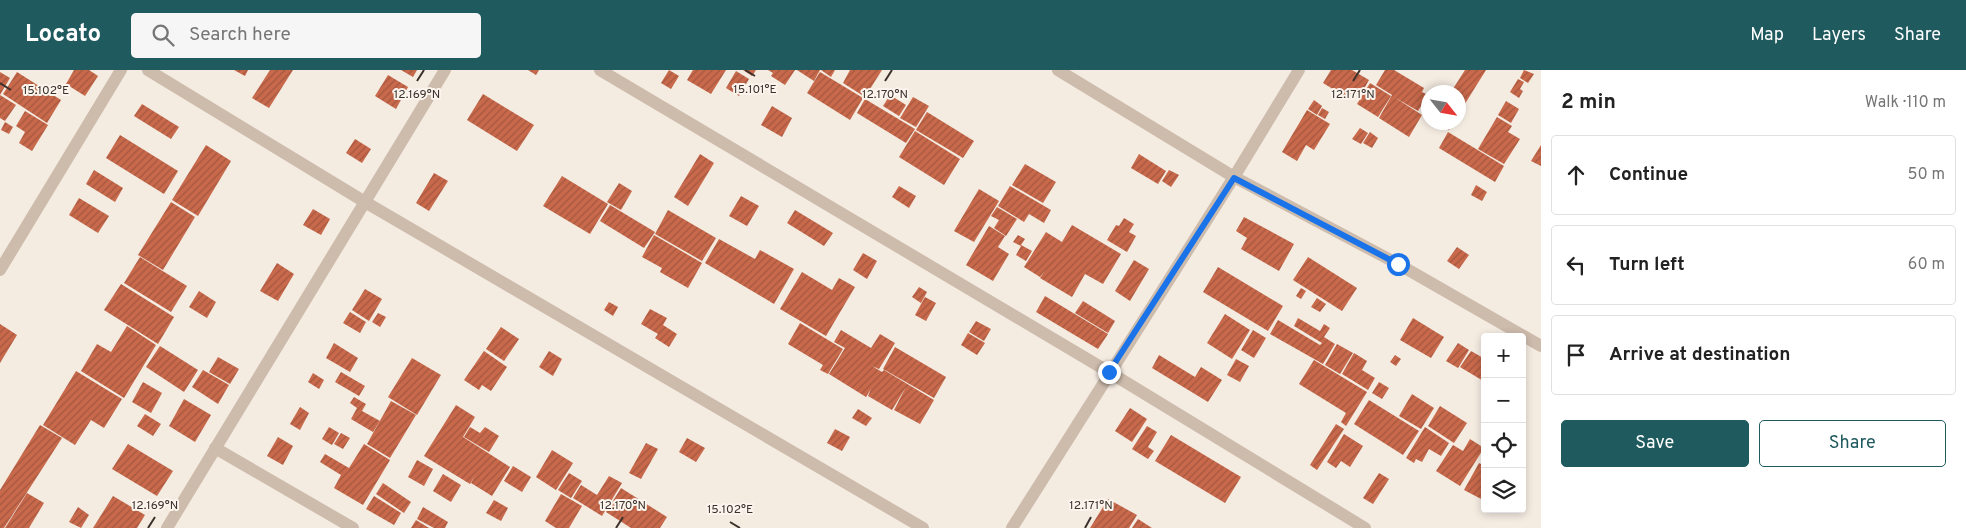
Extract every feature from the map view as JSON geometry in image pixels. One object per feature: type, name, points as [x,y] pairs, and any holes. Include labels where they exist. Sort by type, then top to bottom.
[{"type":"street","points":[[0,270],[121,70]]},
{"type":"street","points":[[148,70],[365,202],[922,528]]},
{"type":"street","points":[[167,528],[445,70]]},
{"type":"street","points":[[600,70],[1109,372],[1365,528]]},
{"type":"street","points":[[1058,70],[1234,178],[1398,264],[1541,346]]},
{"type":"street","points":[[1012,528],[1109,372],[1234,178],[1299,70]]},
{"type":"street","points":[[215,448],[353,528]]},
{"type":"building","points":[[74,70],[89,70],[98,76],[85,96],[66,84]]},
{"type":"building","points":[[234,70],[248,70],[245,76]]},
{"type":"building","points":[[270,70],[293,70],[269,108],[252,98]]},
{"type":"building","points":[[401,70],[417,70],[413,77]]},
{"type":"building","points":[[528,70],[539,70],[536,75]]},
{"type":"building","points":[[669,70],[679,76],[671,89],[661,83]]},
{"type":"building","points":[[693,70],[726,70],[711,94],[687,80]]},
{"type":"building","points":[[743,70],[756,70],[752,76]]},
{"type":"building","points":[[768,70],[795,70],[785,85],[771,76],[773,73]]},
{"type":"building","points":[[797,70],[820,70],[814,81]]},
{"type":"building","points":[[821,70],[835,70],[831,77]]},
{"type":"building","points":[[850,70],[882,70],[865,97],[843,83]]},
{"type":"building","points":[[1331,70],[1352,70],[1369,80],[1360,96],[1355,93],[1353,96],[1348,93],[1346,97],[1323,83]]},
{"type":"building","points":[[1385,70],[1394,70],[1421,86],[1421,106],[1418,111],[1394,97],[1421,114],[1409,137],[1379,118],[1392,95],[1376,85]]},
{"type":"building","points":[[1465,70],[1486,70],[1466,102],[1466,85],[1455,85]]},
{"type":"building","points":[[1524,70],[1534,74],[1528,83],[1520,78]]},
{"type":"building","points":[[736,71],[749,79],[739,96],[726,88]]},
{"type":"building","points":[[0,72],[10,78],[0,95]]},
{"type":"building","points":[[17,72],[61,100],[47,123],[3,94]]},
{"type":"building","points":[[820,72],[863,98],[850,120],[807,93]]},
{"type":"building","points":[[388,75],[408,87],[396,109],[375,96]]},
{"type":"building","points":[[1518,79],[1524,82],[1520,89],[1523,91],[1519,98],[1510,92]]},
{"type":"building","points":[[1370,83],[1391,96],[1378,117],[1357,104]]},
{"type":"building","points":[[483,94],[534,125],[517,151],[467,120]]},
{"type":"building","points":[[0,95],[16,105],[5,121],[0,118]]},
{"type":"building","points":[[890,95],[906,105],[899,116],[883,106]]},
{"type":"building","points":[[913,97],[929,106],[916,127],[900,118]]},
{"type":"building","points":[[865,99],[915,129],[906,143],[857,113]]},
{"type":"building","points":[[1314,100],[1322,106],[1317,115],[1308,109]]},
{"type":"building","points":[[1506,101],[1519,109],[1511,123],[1498,115]]},
{"type":"building","points":[[142,104],[179,127],[171,139],[134,116]]},
{"type":"building","points":[[772,106],[792,118],[782,137],[761,125]]},
{"type":"building","points":[[1322,108],[1329,112],[1325,119],[1318,115]]},
{"type":"building","points":[[1307,110],[1330,124],[1314,150],[1306,145],[1297,161],[1282,152]]},
{"type":"building","points":[[25,111],[48,125],[32,151],[19,143],[25,132],[16,126]]},
{"type":"building","points":[[927,112],[974,141],[963,158],[916,130]]},
{"type":"building","points":[[1497,117],[1512,126],[1508,132],[1520,139],[1504,164],[1478,149]]},
{"type":"building","points":[[5,122],[13,127],[9,134],[1,130]]},
{"type":"building","points":[[1360,128],[1368,133],[1361,144],[1352,139]]},
{"type":"building","points":[[915,131],[960,159],[944,185],[899,157]]},
{"type":"building","points":[[1370,132],[1378,138],[1372,148],[1363,143]]},
{"type":"building","points":[[1448,132],[1504,166],[1495,182],[1439,148]]},
{"type":"building","points":[[120,135],[178,171],[164,194],[106,158]]},
{"type":"building","points":[[355,139],[371,149],[362,163],[346,153]]},
{"type":"building","points":[[206,145],[231,161],[198,216],[172,200]]},
{"type":"building","points":[[1541,145],[1541,166],[1531,161]]},
{"type":"building","points":[[700,154],[714,163],[688,206],[674,197]]},
{"type":"building","points":[[1139,154],[1166,171],[1158,184],[1131,168]]},
{"type":"building","points":[[1025,164],[1056,182],[1043,203],[1012,185]]},
{"type":"building","points":[[94,170],[123,188],[115,202],[86,184]]},
{"type":"building","points":[[1169,170],[1179,175],[1171,187],[1162,181]]},
{"type":"building","points":[[434,173],[448,181],[429,211],[416,203]]},
{"type":"building","points":[[562,176],[608,204],[590,234],[543,206]]},
{"type":"building","points":[[619,183],[632,191],[621,210],[607,202]]},
{"type":"building","points":[[1476,185],[1487,192],[1482,201],[1471,195]]},
{"type":"building","points":[[899,186],[916,196],[909,208],[892,197]]},
{"type":"building","points":[[1010,186],[1051,210],[1044,223],[1029,214],[1024,222],[998,206]]},
{"type":"building","points":[[979,189],[999,201],[974,242],[954,231]]},
{"type":"building","points":[[741,196],[759,206],[747,226],[729,216]]},
{"type":"building","points":[[79,198],[109,216],[98,233],[69,215]]},
{"type":"building","points":[[171,202],[195,217],[163,270],[138,255]]},
{"type":"building","points":[[610,205],[655,232],[644,248],[600,221]]},
{"type":"building","points":[[997,207],[1017,219],[1006,236],[994,228],[999,220],[991,216]]},
{"type":"building","points":[[313,209],[330,219],[321,235],[303,225]]},
{"type":"building","points":[[668,210],[716,238],[702,261],[655,234]]},
{"type":"building","points":[[795,210],[833,233],[824,246],[787,223]]},
{"type":"building","points":[[1244,217],[1294,244],[1279,271],[1241,249],[1247,238],[1236,231]]},
{"type":"building","points":[[1124,218],[1134,224],[1129,232],[1136,236],[1127,252],[1107,240],[1116,225],[1119,226]]},
{"type":"building","points":[[1072,225],[1121,254],[1103,284],[1085,274],[1072,297],[1040,278],[1045,270],[1040,277],[1024,267],[1046,232],[1062,242]]},
{"type":"building","points":[[989,226],[1005,236],[998,247],[1009,254],[993,281],[966,265]]},
{"type":"building","points":[[654,235],[702,263],[688,288],[660,272],[662,268],[642,257]]},
{"type":"building","points":[[1018,235],[1025,239],[1021,245],[1032,251],[1026,261],[1016,255],[1021,246],[1013,242]]},
{"type":"building","points":[[719,239],[755,259],[760,250],[794,269],[774,304],[705,263]]},
{"type":"building","points":[[1457,247],[1469,255],[1459,269],[1447,261]]},
{"type":"building","points":[[863,253],[877,261],[867,279],[853,270]]},
{"type":"building","points":[[140,257],[187,286],[171,312],[124,283]]},
{"type":"building","points":[[1308,257],[1357,288],[1342,311],[1293,280]]},
{"type":"building","points":[[1134,260],[1149,269],[1130,301],[1115,291]]},
{"type":"building","points":[[277,263],[294,274],[278,301],[260,291]]},
{"type":"building","points":[[1218,267],[1283,306],[1268,331],[1203,292]]},
{"type":"building","points":[[802,272],[832,290],[839,278],[855,287],[826,336],[780,309]]},
{"type":"building","points":[[121,284],[174,317],[158,344],[104,310]]},
{"type":"building","points":[[919,287],[927,292],[921,303],[912,297]]},
{"type":"building","points":[[1301,288],[1306,291],[1301,299],[1296,296]]},
{"type":"building","points":[[365,289],[382,299],[369,321],[352,310]]},
{"type":"building","points":[[199,291],[216,302],[207,318],[189,307]]},
{"type":"building","points":[[1045,296],[1108,334],[1098,349],[1036,312]]},
{"type":"building","points":[[925,297],[936,303],[926,321],[915,315]]},
{"type":"building","points":[[1317,298],[1326,304],[1320,312],[1311,307]]},
{"type":"building","points":[[1083,301],[1115,321],[1108,333],[1075,313]]},
{"type":"building","points":[[609,302],[618,307],[613,316],[604,310]]},
{"type":"building","points":[[650,309],[667,318],[663,325],[677,334],[669,347],[655,338],[658,334],[641,324]]},
{"type":"building","points":[[350,312],[366,322],[360,333],[343,323]]},
{"type":"building","points":[[378,313],[386,317],[380,327],[372,322]]},
{"type":"building","points":[[1225,314],[1250,330],[1232,359],[1207,343]]},
{"type":"building","points":[[1298,318],[1320,331],[1324,324],[1330,328],[1324,337],[1335,344],[1323,364],[1270,334],[1278,320],[1320,345],[1322,343],[1294,326]]},
{"type":"building","points":[[1413,318],[1444,337],[1431,358],[1400,340]]},
{"type":"building","points":[[976,321],[991,329],[984,341],[969,332]]},
{"type":"building","points":[[800,323],[843,349],[828,374],[820,370],[823,365],[788,344]]},
{"type":"building","points":[[0,324],[17,335],[0,363]]},
{"type":"building","points":[[127,326],[156,345],[124,398],[81,371],[97,344],[111,352]]},
{"type":"building","points":[[501,327],[519,339],[504,361],[486,349]]},
{"type":"building","points":[[841,330],[871,348],[880,334],[895,343],[879,369],[872,366],[882,372],[884,370],[934,400],[920,424],[894,410],[906,387],[892,410],[868,396],[871,389],[866,397],[829,374],[845,348],[834,342]]},
{"type":"building","points":[[1253,330],[1266,338],[1254,358],[1241,350]]},
{"type":"building","points":[[968,333],[985,343],[977,355],[961,345]]},
{"type":"building","points":[[334,343],[358,358],[350,372],[326,358]]},
{"type":"building","points":[[1458,343],[1469,350],[1458,368],[1446,361]]},
{"type":"building","points":[[1337,344],[1353,353],[1340,374],[1325,365]]},
{"type":"building","points":[[160,346],[198,370],[184,392],[146,367]]},
{"type":"building","points":[[895,347],[946,377],[934,398],[883,369]]},
{"type":"building","points":[[484,351],[507,367],[491,391],[482,385],[479,390],[464,380]]},
{"type":"building","points":[[549,351],[562,359],[553,376],[539,367]]},
{"type":"building","points":[[1471,351],[1481,357],[1481,380],[1460,367]]},
{"type":"building","points":[[1354,353],[1367,361],[1362,370],[1375,378],[1368,390],[1342,374]]},
{"type":"building","points":[[1159,355],[1195,377],[1201,367],[1222,380],[1208,402],[1152,368]]},
{"type":"building","points":[[1395,355],[1401,359],[1396,366],[1390,362]]},
{"type":"building","points":[[218,357],[239,369],[230,384],[209,372]]},
{"type":"building","points":[[412,358],[441,375],[417,415],[388,397]]},
{"type":"building","points":[[1236,359],[1249,366],[1240,382],[1227,375]]},
{"type":"building","points":[[1314,360],[1367,392],[1346,426],[1341,422],[1346,413],[1299,384]]},
{"type":"building","points":[[203,370],[229,385],[218,404],[192,387]]},
{"type":"building","points":[[76,371],[122,399],[104,428],[91,420],[75,445],[43,425]]},
{"type":"building","points":[[341,372],[365,386],[359,396],[335,382]]},
{"type":"building","points":[[313,373],[324,380],[319,389],[308,382]]},
{"type":"building","points":[[143,382],[162,393],[151,413],[132,402]]},
{"type":"building","points":[[1379,382],[1389,388],[1382,399],[1372,393]]},
{"type":"building","points":[[1412,394],[1434,408],[1421,429],[1399,416]]},
{"type":"building","points":[[354,397],[366,404],[362,411],[380,421],[373,432],[351,419],[357,408],[350,403]]},
{"type":"building","points":[[184,399],[211,415],[195,442],[169,426]]},
{"type":"building","points":[[1369,400],[1419,431],[1403,455],[1354,424]]},
{"type":"building","points":[[391,401],[416,415],[390,458],[367,444]]},
{"type":"building","points":[[456,405],[475,417],[463,437],[510,467],[492,496],[471,483],[475,475],[470,484],[424,456]]},
{"type":"building","points":[[1440,406],[1467,423],[1454,443],[1428,426]]},
{"type":"building","points":[[300,407],[309,413],[300,430],[290,424]]},
{"type":"building","points":[[1130,408],[1147,419],[1132,442],[1115,431]]},
{"type":"building","points":[[858,409],[872,418],[866,426],[852,418]]},
{"type":"building","points":[[145,414],[161,424],[153,436],[137,426]]},
{"type":"building","points":[[1336,424],[1344,429],[1317,470],[1310,465]]},
{"type":"building","points":[[40,425],[62,438],[4,528],[0,528],[0,490]]},
{"type":"building","points":[[1147,426],[1157,432],[1148,447],[1154,451],[1148,459],[1132,449]]},
{"type":"building","points":[[329,427],[339,433],[332,445],[322,439]]},
{"type":"building","points":[[470,427],[480,433],[485,427],[499,436],[489,452],[464,437]]},
{"type":"building","points":[[1425,427],[1449,443],[1441,456],[1429,449],[1422,462],[1416,459],[1414,463],[1406,458]]},
{"type":"building","points":[[835,429],[850,437],[842,451],[827,443]]},
{"type":"building","points":[[341,433],[350,438],[343,449],[334,444]]},
{"type":"building","points":[[1344,434],[1363,446],[1350,467],[1341,461],[1336,468],[1327,462]]},
{"type":"building","points":[[1171,435],[1241,477],[1225,503],[1155,461]]},
{"type":"building","points":[[278,437],[293,446],[283,465],[267,456]]},
{"type":"building","points":[[687,438],[705,448],[696,462],[679,452]]},
{"type":"building","points":[[1470,439],[1481,446],[1481,453],[1460,486],[1436,471],[1453,445],[1463,451]]},
{"type":"building","points":[[646,443],[658,449],[641,479],[629,473]]},
{"type":"building","points":[[128,444],[173,471],[157,496],[112,469]]},
{"type":"building","points":[[364,444],[390,460],[363,505],[334,488],[341,475],[320,462],[325,454],[349,468]]},
{"type":"building","points":[[552,450],[573,463],[556,490],[536,477]]},
{"type":"building","points":[[417,460],[433,469],[424,486],[408,477]]},
{"type":"building","points":[[1479,463],[1481,464],[1481,499],[1464,490]]},
{"type":"building","points":[[513,466],[531,477],[522,492],[504,481]]},
{"type":"building","points":[[569,473],[582,481],[571,498],[558,490]]},
{"type":"building","points":[[1379,473],[1389,479],[1373,504],[1363,498]]},
{"type":"building","points":[[443,474],[461,485],[451,502],[433,491]]},
{"type":"building","points":[[609,476],[622,483],[602,516],[573,498],[581,485],[597,495]]},
{"type":"building","points":[[383,483],[411,502],[404,513],[376,494]]},
{"type":"building","points":[[621,488],[667,517],[660,528],[631,528],[606,512]]},
{"type":"building","points":[[27,493],[44,503],[29,528],[5,528]]},
{"type":"building","points":[[561,494],[582,506],[569,528],[556,528],[545,521]]},
{"type":"building","points":[[113,496],[145,515],[137,528],[93,528]]},
{"type":"building","points":[[374,496],[401,513],[394,525],[366,509]]},
{"type":"building","points":[[1108,499],[1137,515],[1129,528],[1090,528]]},
{"type":"building","points":[[494,500],[508,508],[501,521],[486,513]]},
{"type":"building","points":[[78,507],[89,515],[81,528],[69,522]]},
{"type":"building","points":[[423,507],[448,522],[445,528],[434,528],[417,519]]},
{"type":"building","points":[[1138,519],[1152,528],[1132,528]]},
{"type":"building","points":[[416,520],[429,528],[411,528]]},
{"type":"route","points":[[1109,372],[1234,178],[1398,264]]}]
